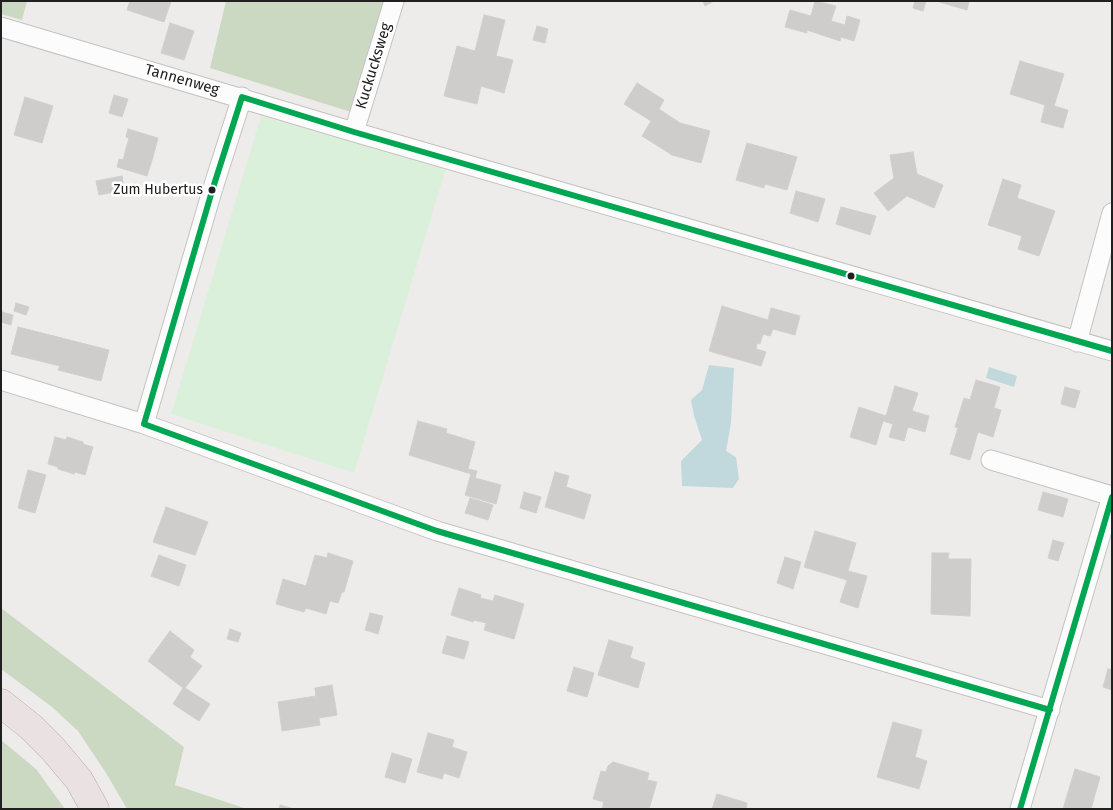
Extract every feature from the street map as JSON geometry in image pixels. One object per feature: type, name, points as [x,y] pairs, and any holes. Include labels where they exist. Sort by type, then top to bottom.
[{"type":"highway","points":[[1,704],[31,727],[53,749],[79,780],[95,809]]},
{"type":"street","name":"Kuckucksweg","points":[[354,132],[394,1]]},
{"type":"street","name":"Tannenweg","points":[[1,27],[242,97],[354,132],[1112,351]]},
{"type":"street","points":[[144,424],[212,191],[242,97]]},
{"type":"street","points":[[1077,342],[1112,213]]},
{"type":"street","points":[[1,380],[144,424],[437,531],[1050,710]]},
{"type":"street","points":[[991,460],[1112,496],[1020,809]]},
{"type":"green space","points":[[1,1],[27,1],[22,20],[1,14]]},
{"type":"green space","points":[[226,1],[385,1],[351,112],[210,68]]},
{"type":"green space","points":[[261,116],[446,168],[354,473],[171,414]]},
{"type":"green space","points":[[1,608],[184,747],[175,785],[247,809],[127,809],[78,731],[52,707],[1,669]]},
{"type":"green space","points":[[1,740],[36,769],[65,809],[1,809]]},
{"type":"water","points":[[709,365],[734,368],[731,423],[726,451],[736,457],[739,479],[733,488],[682,486],[681,461],[702,440],[691,400],[702,390]]},
{"type":"water","points":[[989,367],[1017,376],[1014,387],[986,378]]},
{"type":"building","points":[[130,1],[171,1],[164,22],[127,10]]},
{"type":"building","points":[[703,1],[714,1],[705,6]]},
{"type":"building","points":[[815,1],[836,6],[831,21],[845,25],[847,16],[860,20],[854,41],[841,37],[840,41],[807,30],[807,33],[785,27],[790,10],[811,16]]},
{"type":"building","points":[[915,1],[926,1],[923,11],[913,8]]},
{"type":"building","points":[[936,1],[969,1],[967,10]]},
{"type":"building","points":[[484,15],[505,20],[496,56],[513,60],[504,93],[481,86],[477,104],[444,96],[457,46],[475,51]]},
{"type":"building","points":[[170,23],[194,31],[184,60],[161,53]]},
{"type":"building","points":[[537,26],[548,29],[545,43],[533,40]]},
{"type":"building","points":[[1020,61],[1064,74],[1054,106],[1068,110],[1063,128],[1041,122],[1045,105],[1010,94]]},
{"type":"building","points":[[637,83],[664,100],[659,109],[680,123],[710,131],[701,163],[672,155],[642,136],[651,121],[624,104]]},
{"type":"building","points":[[114,95],[128,99],[122,117],[109,113]]},
{"type":"building","points":[[25,97],[53,106],[42,143],[14,135]]},
{"type":"building","points":[[128,129],[158,138],[153,157],[126,149],[129,138],[126,137]]},
{"type":"building","points":[[747,143],[797,157],[787,190],[765,184],[764,188],[736,180]]},
{"type":"building","points":[[126,149],[153,157],[147,176],[117,167],[119,159],[123,160]]},
{"type":"building","points":[[913,152],[917,174],[943,185],[934,208],[907,196],[888,211],[874,193],[894,178],[890,155]]},
{"type":"building","points":[[122,176],[124,190],[99,195],[96,181]]},
{"type":"building","points":[[1003,179],[1021,185],[1017,198],[1055,211],[1039,256],[1018,249],[1022,236],[988,225]]},
{"type":"building","points":[[796,191],[825,199],[818,222],[790,213]]},
{"type":"building","points":[[841,207],[876,216],[870,235],[836,224]]},
{"type":"building","points":[[16,303],[29,307],[26,315],[14,311]]},
{"type":"building","points":[[722,306],[768,320],[771,308],[800,316],[795,335],[773,329],[770,336],[763,334],[760,344],[757,343],[756,349],[766,352],[761,366],[709,351]]},
{"type":"building","points":[[2,312],[13,315],[11,325],[1,322]]},
{"type":"building","points":[[18,327],[109,350],[101,381],[58,370],[60,366],[11,354]]},
{"type":"building","points":[[976,380],[1000,387],[994,408],[1001,410],[993,437],[978,432],[970,460],[950,454],[958,428],[955,427],[964,398],[970,400]]},
{"type":"building","points":[[895,386],[918,393],[912,411],[929,416],[925,432],[908,427],[904,441],[889,437],[893,424],[883,421],[876,445],[850,437],[859,407],[886,416]]},
{"type":"building","points":[[1065,387],[1080,391],[1075,408],[1061,404]]},
{"type":"building","points":[[418,421],[447,429],[446,433],[475,442],[468,469],[477,471],[475,478],[501,485],[496,504],[465,495],[471,474],[409,455]]},
{"type":"building","points":[[55,437],[66,440],[67,437],[93,447],[85,475],[75,472],[74,474],[48,464]]},
{"type":"building","points":[[28,470],[46,475],[35,513],[18,508]]},
{"type":"building","points":[[555,472],[569,476],[566,487],[591,495],[584,519],[545,507]]},
{"type":"building","points":[[524,492],[541,497],[536,513],[520,508]]},
{"type":"building","points":[[1043,492],[1068,499],[1063,517],[1038,510]]},
{"type":"building","points":[[470,498],[493,505],[488,520],[465,513]]},
{"type":"building","points":[[166,507],[208,522],[195,555],[153,542]]},
{"type":"building","points":[[815,531],[856,543],[848,571],[867,576],[858,608],[840,602],[847,580],[804,567]]},
{"type":"building","points":[[1053,540],[1064,543],[1058,561],[1048,558]]},
{"type":"building","points":[[328,553],[353,561],[344,592],[342,592],[338,603],[330,601],[326,614],[306,608],[304,612],[276,604],[283,579],[306,586],[315,555],[327,558]]},
{"type":"building","points":[[932,553],[949,553],[948,559],[971,559],[970,616],[931,614]]},
{"type":"building","points":[[159,555],[186,565],[179,586],[151,576]]},
{"type":"building","points":[[785,557],[801,562],[793,589],[777,583]]},
{"type":"building","points":[[459,588],[481,595],[480,598],[493,601],[495,595],[524,604],[514,639],[484,630],[486,623],[474,620],[473,622],[451,615]]},
{"type":"building","points":[[370,613],[383,616],[378,634],[365,630]]},
{"type":"building","points":[[230,629],[241,633],[238,642],[227,639]]},
{"type":"building","points":[[170,631],[194,650],[190,657],[202,666],[185,688],[210,704],[199,721],[173,704],[183,688],[148,661]]},
{"type":"building","points":[[447,636],[469,642],[464,659],[442,653]]},
{"type":"building","points":[[609,640],[633,647],[630,658],[645,663],[638,688],[598,675]]},
{"type":"building","points":[[574,667],[594,673],[587,697],[567,691]]},
{"type":"building","points":[[1108,669],[1112,670],[1112,690],[1103,687]]},
{"type":"building","points":[[332,685],[335,703],[317,706],[315,688]]},
{"type":"building","points":[[316,696],[317,706],[335,703],[337,715],[319,718],[320,725],[282,731],[278,702]]},
{"type":"building","points":[[893,722],[922,730],[915,757],[927,761],[919,789],[877,777]]},
{"type":"building","points":[[428,733],[454,740],[452,747],[467,752],[459,778],[444,773],[442,779],[417,772]]},
{"type":"building","points":[[392,753],[412,759],[405,783],[385,777]]},
{"type":"building","points":[[613,762],[649,773],[647,780],[657,782],[649,809],[602,809],[604,802],[593,799],[601,771],[606,772],[608,766]]},
{"type":"building","points":[[1075,769],[1100,777],[1091,809],[1063,809]]},
{"type":"building","points":[[717,794],[747,803],[746,809],[712,809]]},
{"type":"building","points":[[280,805],[294,809],[279,809]]},
{"type":"transit line","points":[[242,97],[212,191],[144,424],[437,531],[1050,710]]},
{"type":"transit line","points":[[242,97],[354,132],[1112,351]]},
{"type":"transit line","points":[[1020,809],[1112,497]]},
{"type":"place","name":"Zum Hubertus","points":[[212,190]]}]
